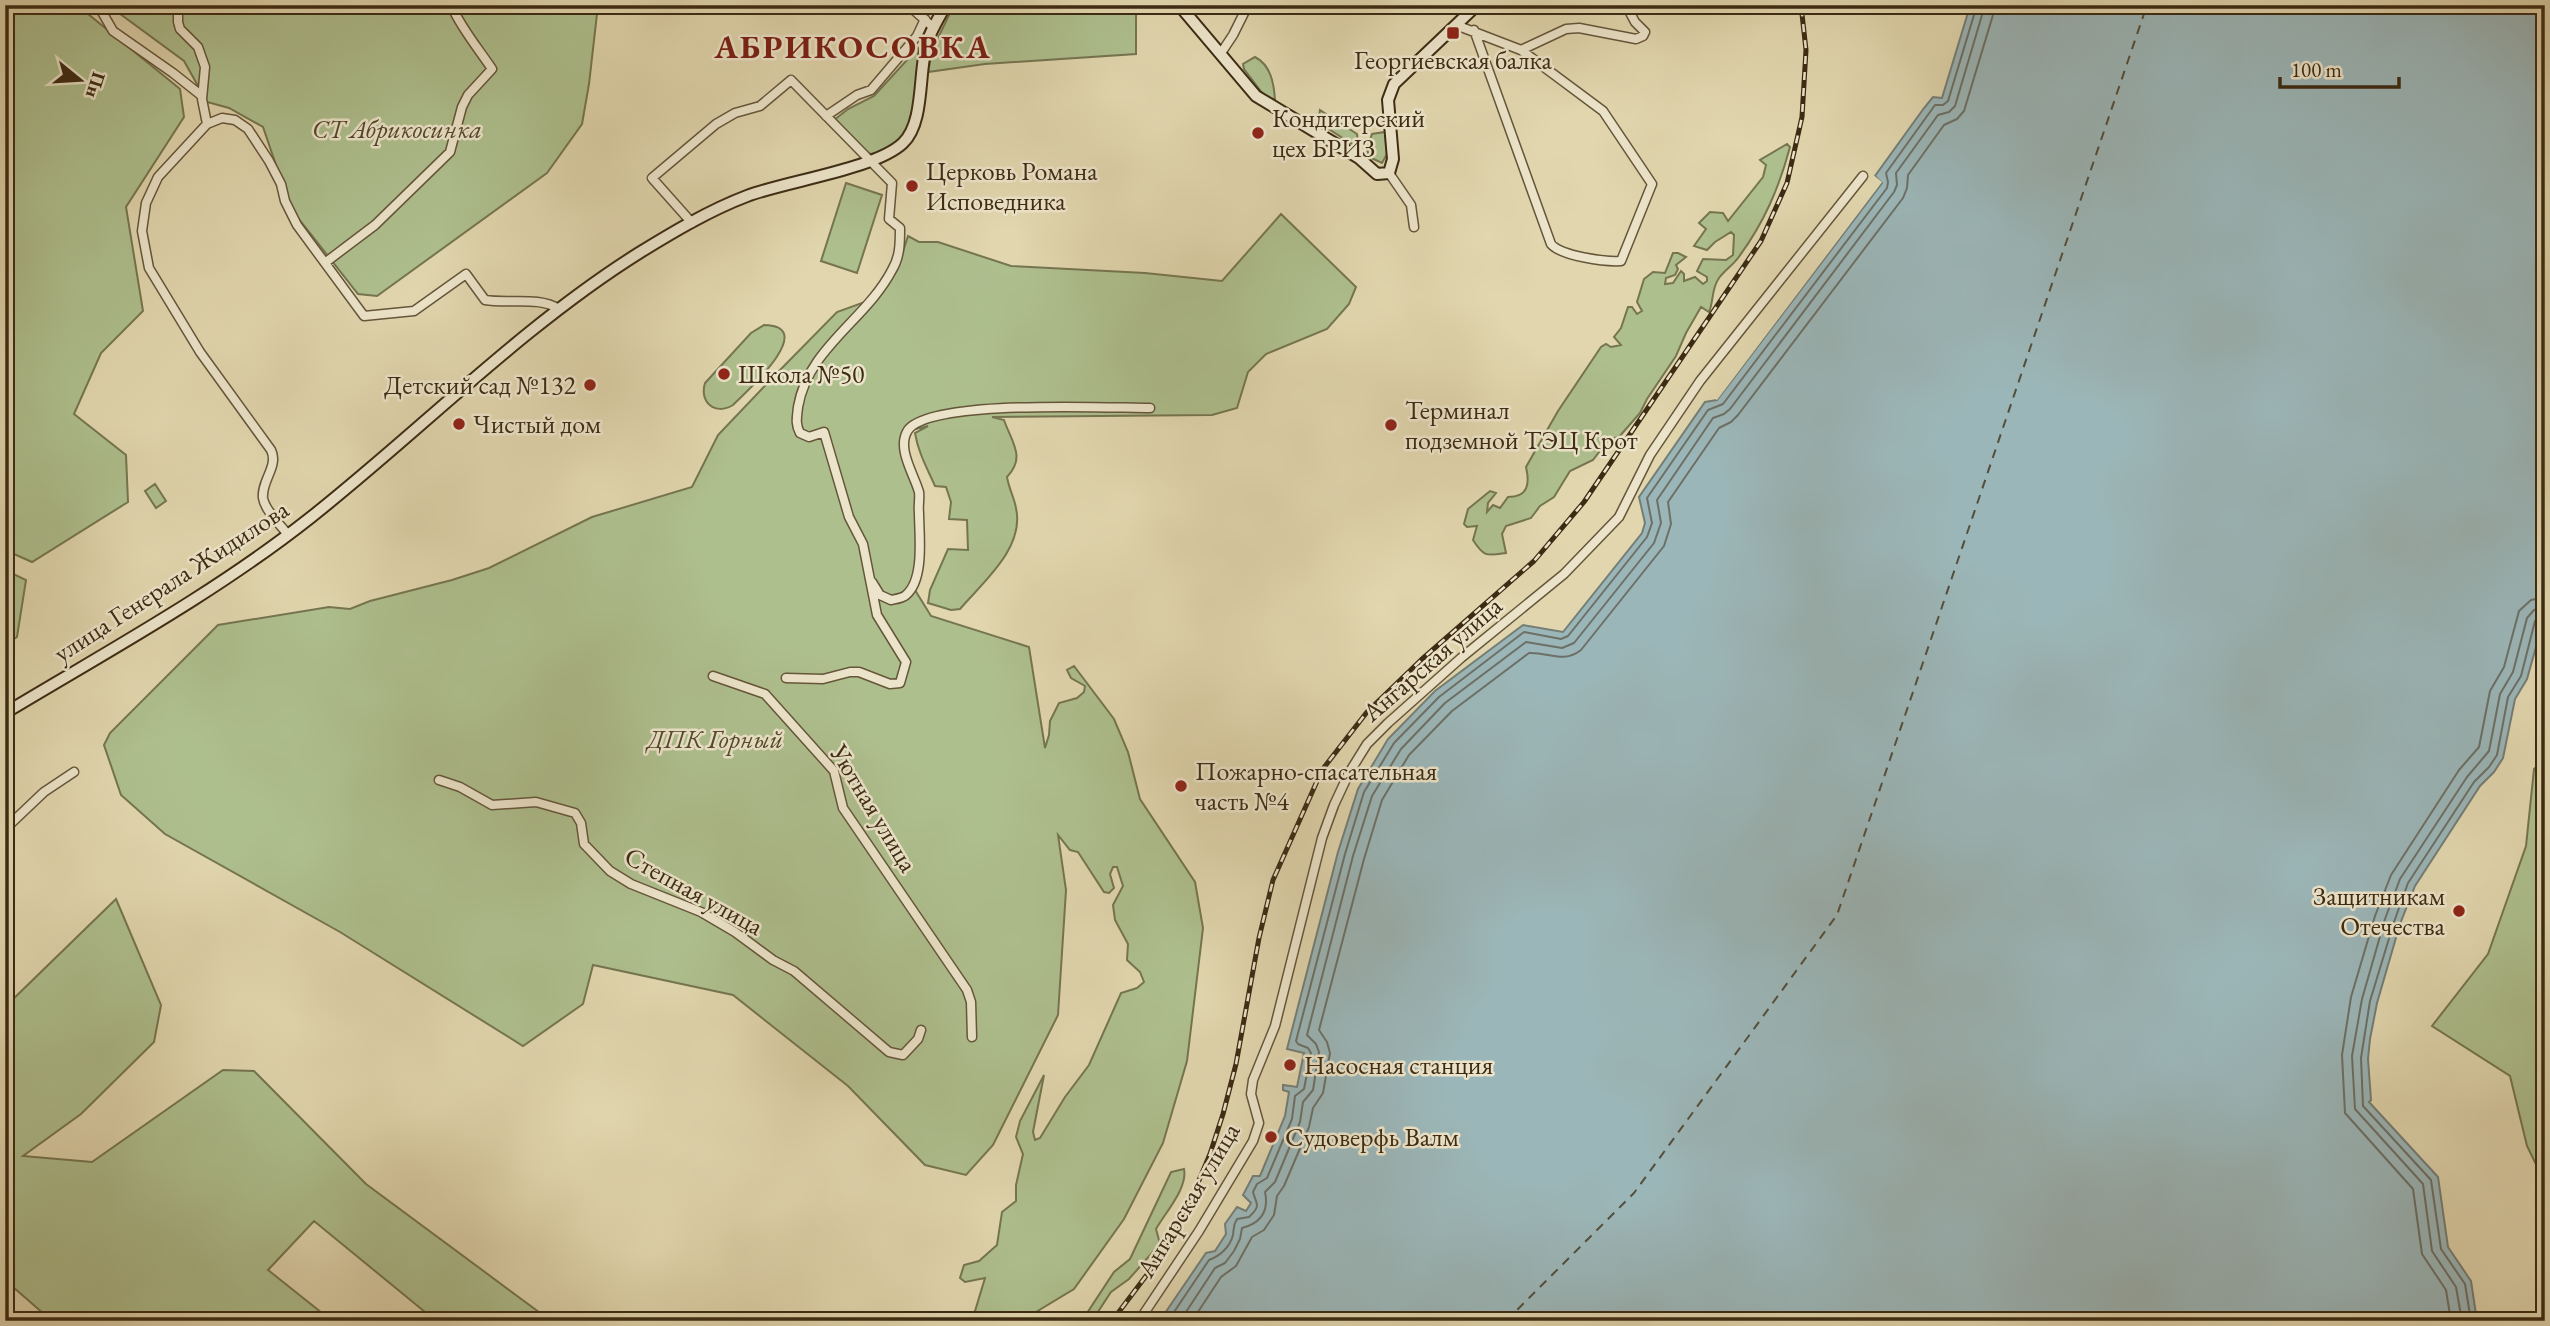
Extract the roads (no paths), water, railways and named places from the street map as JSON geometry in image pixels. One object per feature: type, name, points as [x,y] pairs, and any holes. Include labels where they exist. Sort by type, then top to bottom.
[{"type":"main road","name":"улица Генерала Жидилова","points":[[5,713],[224,580],[288,536],[559,309],[636,255],[692,223],[754,194],[869,161],[901,146],[911,132],[917,116],[921,71],[927,43],[946,5]]},
{"type":"main road","points":[[1180,5],[1256,96],[1359,158],[1377,174],[1389,173],[1393,159],[1388,100],[1394,84],[1477,5]]},
{"type":"street","points":[[98,5],[113,31],[202,96]]},
{"type":"street","points":[[178,5],[180,29],[198,47],[205,67],[202,109],[207,124]]},
{"type":"street","points":[[326,262],[375,225],[450,152],[462,107],[468,95],[492,69],[473,39],[458,22],[451,5]]},
{"type":"street","points":[[908,5],[934,27]]},
{"type":"street","points":[[1221,53],[1248,5]]},
{"type":"street","points":[[1521,50],[1566,29],[1579,28],[1636,38],[1643,36],[1645,32],[1635,22],[1626,5]]},
{"type":"street","points":[[826,116],[857,94],[871,90],[916,36],[925,19]]},
{"type":"street","points":[[1456,25],[1474,30],[1521,50],[1603,111],[1652,184],[1621,261],[1554,248],[1474,30]]},
{"type":"street","points":[[692,223],[652,178],[716,124],[736,113],[760,106],[791,80],[892,183],[889,219],[900,228],[898,256],[891,273],[878,291],[831,344],[809,374],[799,403],[796,426],[800,433],[809,437],[824,432],[849,517],[863,544],[877,615],[906,662],[900,682],[890,684],[859,672],[823,679],[786,678]]},
{"type":"street","points":[[288,536],[264,498],[265,485],[274,459],[271,450],[200,352],[149,268],[142,231],[146,203],[158,177],[207,124],[222,118],[236,120],[248,129],[281,184],[285,201],[297,225],[364,316],[414,312],[466,274],[485,300],[550,302],[559,309]]},
{"type":"street","points":[[1389,173],[1411,205],[1414,227]]},
{"type":"street","name":"Ангарская улица","points":[[1139,1321],[1199,1231],[1253,1141],[1259,1124],[1251,1094],[1253,1080],[1275,1027],[1322,838],[1349,773],[1367,744],[1461,658],[1564,574],[1619,517],[1650,455],[1700,381],[1863,176]]},
{"type":"street","points":[[869,576],[880,596],[891,600],[905,596],[914,585],[920,557],[920,495],[905,451],[905,439],[916,424],[941,415],[991,409],[1150,408]]},
{"type":"street","name":"Уютная улица","points":[[713,676],[765,694],[834,771],[844,808],[967,990],[971,1002],[972,1037]]},
{"type":"street","points":[[5,829],[44,792],[74,772]]},
{"type":"street","name":"Степная улица","points":[[439,780],[460,787],[492,805],[536,802],[575,813],[581,823],[584,844],[610,870],[631,884],[701,912],[735,932],[773,960],[794,971],[889,1052],[903,1055],[918,1039],[921,1030]]},
{"type":"water","points":[[2545,5],[2545,615],[2527,679],[2515,699],[2503,758],[2480,786],[2415,886],[2400,924],[2377,1003],[2368,1059],[2369,1102],[2438,1177],[2448,1247],[2471,1281],[2477,1321],[1164,1321],[1165,1313],[1206,1253],[1215,1251],[1226,1234],[1225,1224],[1237,1207],[1246,1211],[1251,1203],[1243,1195],[1253,1176],[1260,1176],[1285,1116],[1289,1092],[1283,1090],[1283,1085],[1297,1087],[1304,1053],[1287,1049],[1338,852],[1358,789],[1388,739],[1435,691],[1523,625],[1563,632],[1642,533],[1645,523],[1639,497],[1705,402],[1717,400],[1882,183],[1875,176],[1924,108],[1933,97],[1942,98],[1970,6]]},
{"type":"railway","points":[[1112,1321],[1149,1272],[1171,1236],[1192,1197],[1210,1154],[1236,1064],[1259,938],[1273,880],[1322,770],[1367,712],[1421,660],[1534,561],[1584,502],[1761,241],[1787,183],[1802,117],[1806,50],[1801,5]]},
{"type":"place","name":"Георгиевская балка","points":[[1453,33]]},
{"type":"place","name":"Кондитерский цех БРИЗ","points":[[1258,133]]},
{"type":"place","name":"Церковь Романа Исповедника","points":[[912,186]]},
{"type":"place","name":"Школа №50","points":[[724,374]]},
{"type":"place","name":"Детский сад №132","points":[[590,385]]},
{"type":"place","name":"Чистый дом","points":[[459,424]]},
{"type":"place","name":"Терминал подземной ТЭЦ Крот","points":[[1391,425]]},
{"type":"place","name":"Пожарно-спасательная часть №4","points":[[1181,786]]},
{"type":"place","name":"Защитникам Отечества","points":[[2459,911]]},
{"type":"place","name":"Насосная станция","points":[[1290,1065]]},
{"type":"place","name":"Судоверфь Валм","points":[[1271,1137]]},
{"type":"district","name":"АБРИКОСОВКА","points":[[853,46]]},
{"type":"park label","name":"СТ Абрикосинка","points":[[397,129]]},
{"type":"park label","name":"ДПК Горный","points":[[715,739]]}]
